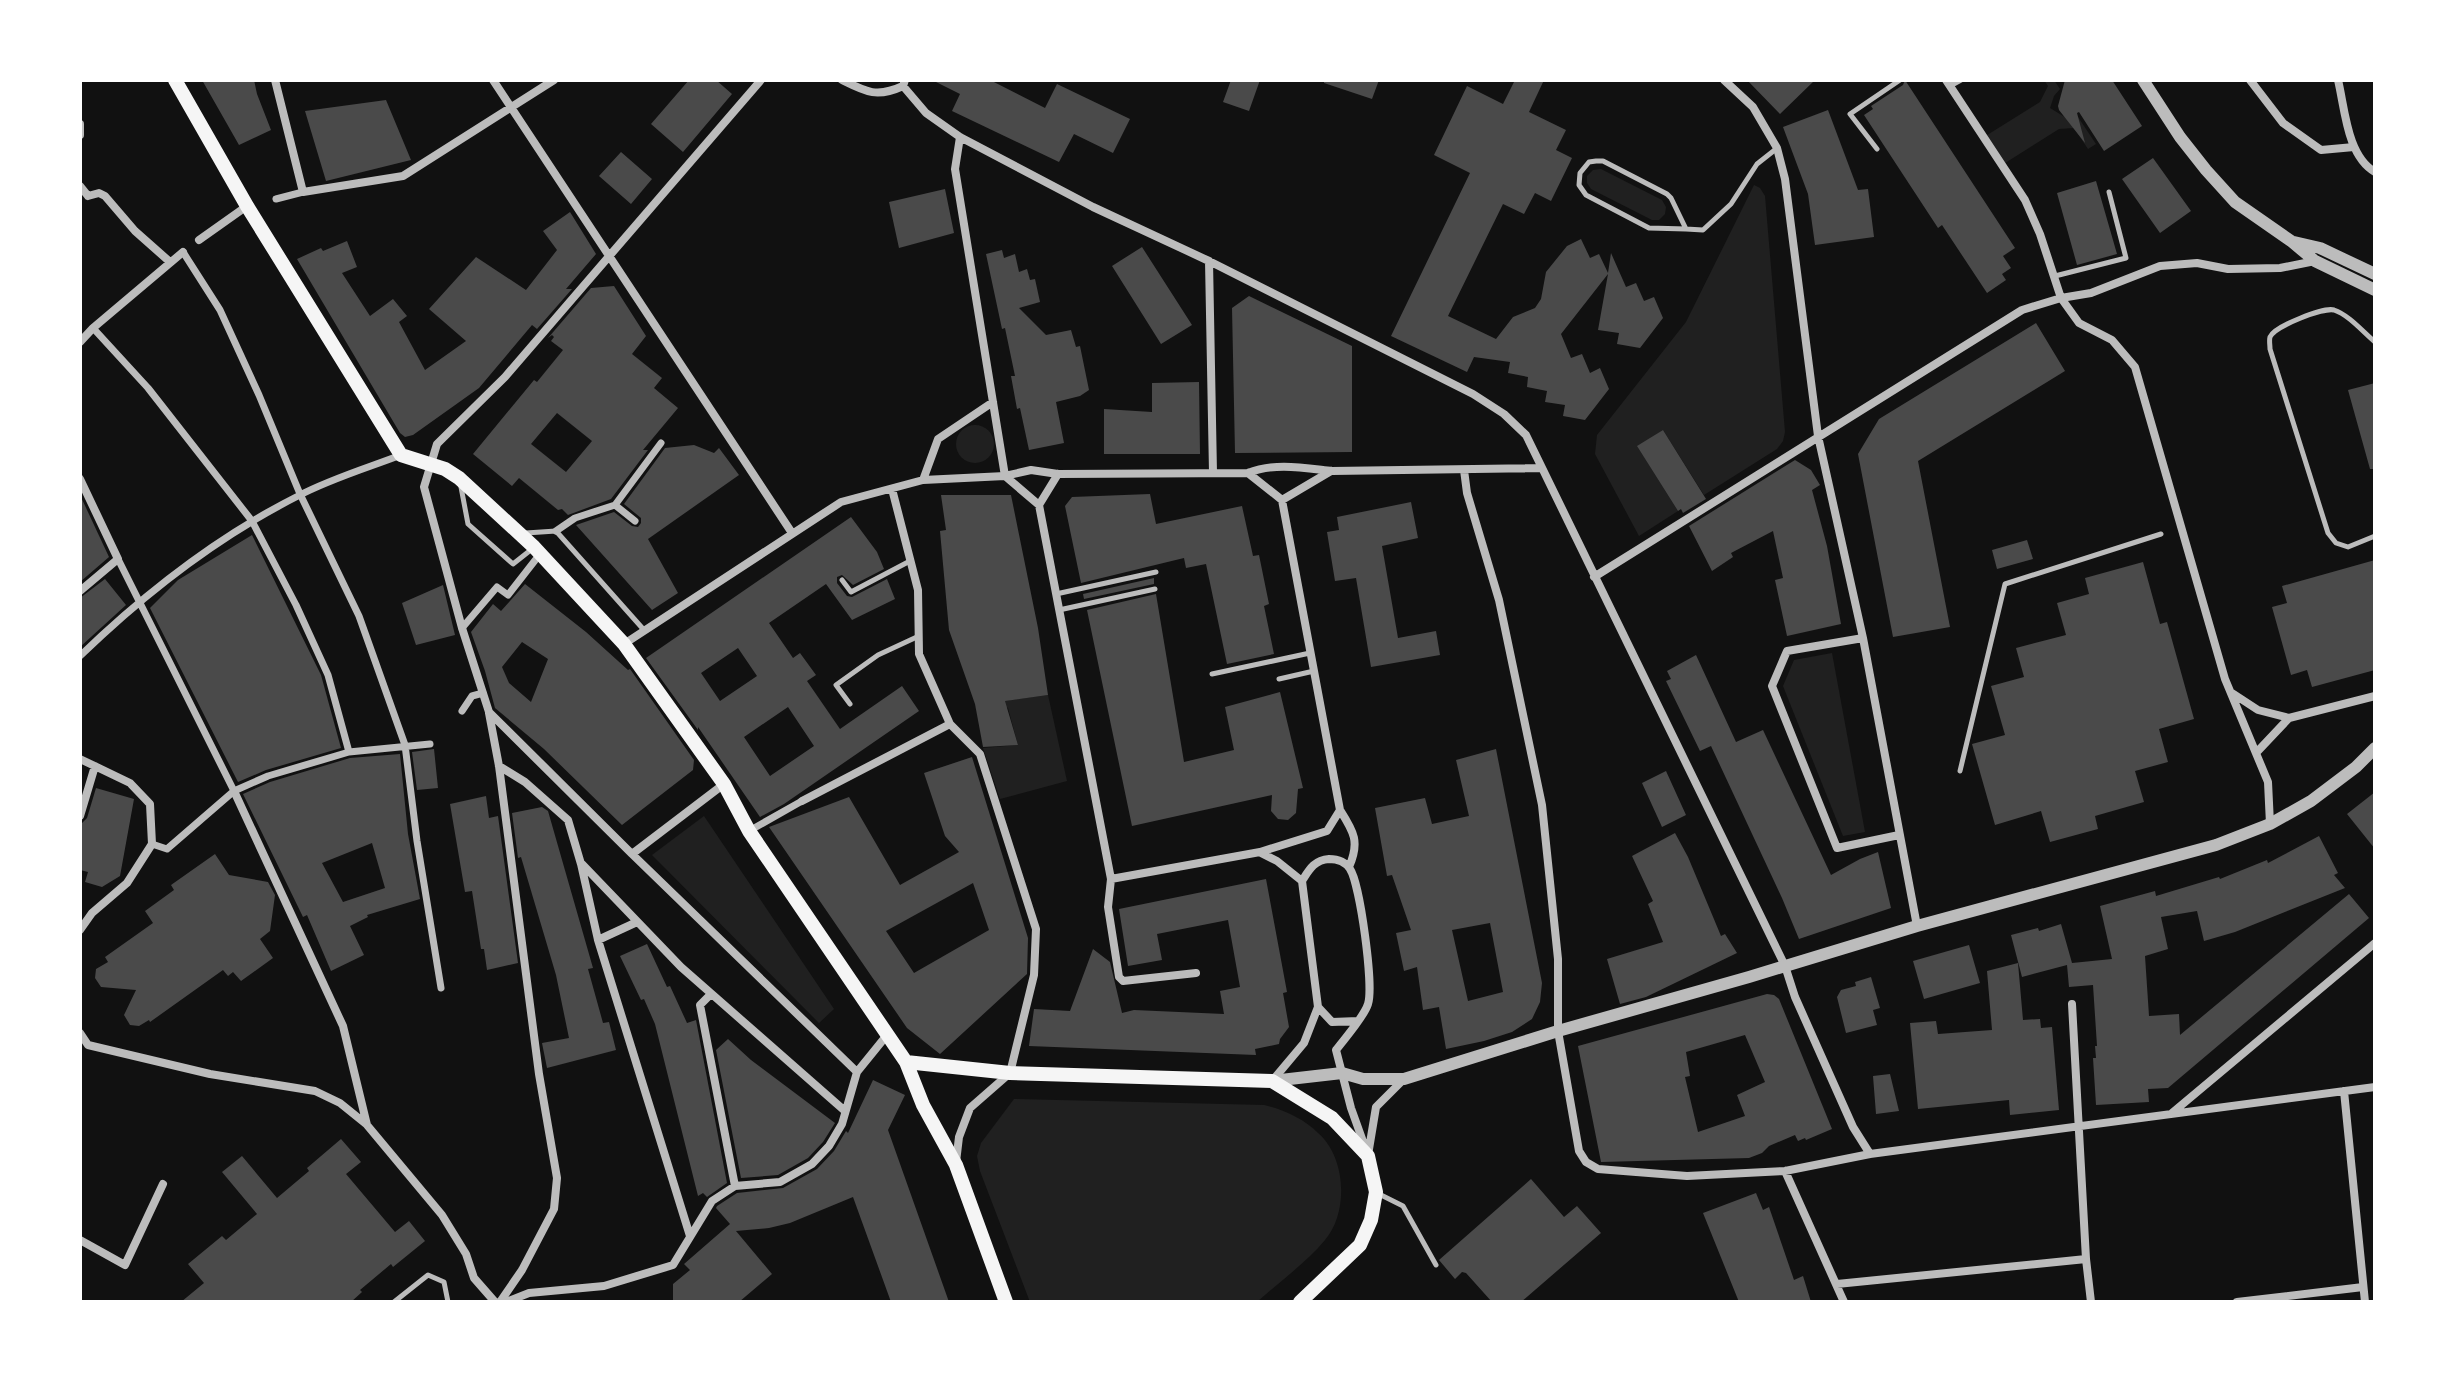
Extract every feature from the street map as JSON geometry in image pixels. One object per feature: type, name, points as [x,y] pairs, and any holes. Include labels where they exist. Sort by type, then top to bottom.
[{"type":"main road","points":[[175,80],[247,206],[401,455],[430,463],[459,478],[521,534],[624,644],[724,784],[749,831],[906,1062],[923,1105],[956,1165],[1006,1302]]},
{"type":"main road","points":[[906,1062],[1010,1073],[1272,1081],[1332,1118],[1368,1156],[1376,1192],[1371,1220],[1360,1245],[1300,1302]]},
{"type":"street","points":[[275,80],[303,192]]},
{"type":"street","points":[[493,80],[792,533]]},
{"type":"street","points":[[276,199],[403,176],[554,80]]},
{"type":"street","points":[[500,1302],[522,1270],[554,1209],[557,1178],[539,1074],[499,766],[489,712],[462,628],[424,487],[437,444],[505,377],[761,80]]},
{"type":"street","points":[[842,80],[868,92],[889,92],[904,83],[926,113],[960,137],[1093,207],[1209,261],[1473,394],[1504,414],[1526,435],[1785,966],[1801,1011],[1853,1127],[1870,1154]]},
{"type":"street","points":[[1724,80],[1753,107],[1777,148],[1785,179],[1818,436],[1863,638],[1917,926]]},
{"type":"street","points":[[2143,80],[2180,137],[2235,202],[2315,261],[2375,290]]},
{"type":"street","points":[[2250,80],[2283,123],[2321,150],[2354,147]]},
{"type":"street","points":[[2338,80],[2354,147],[2367,167],[2375,172]]},
{"type":"street","points":[[1948,83],[2025,200],[2061,298],[2079,323],[2112,340],[2135,367],[2225,679],[2268,782],[2270,824]]},
{"type":"street","points":[[80,124],[80,135]]},
{"type":"street","points":[[960,137],[955,169],[1005,476],[1039,505],[1111,879],[1108,907],[1119,977],[1123,981],[1196,973]]},
{"type":"street","points":[[80,186],[88,196]]},
{"type":"street","points":[[80,205],[88,196],[99,193],[105,196],[135,231],[170,262]]},
{"type":"street","points":[[199,240],[247,206]]},
{"type":"street","points":[[2291,241],[2320,248],[2375,274]]},
{"type":"street","points":[[80,342],[183,252],[220,310],[300,494],[359,616],[405,745],[441,988]]},
{"type":"street","points":[[1209,261],[1213,473]]},
{"type":"street","points":[[1594,577],[2022,310],[2091,293],[2160,266],[2197,263],[2228,269],[2280,268],[2315,261]]},
{"type":"street","points":[[93,328],[148,388],[252,521],[328,675],[349,752]]},
{"type":"street","points":[[923,480],[938,439],[993,402]]},
{"type":"street","points":[[556,531],[575,518],[615,505],[661,443]]},
{"type":"street","points":[[80,656],[173,573],[252,521],[300,494],[401,455]]},
{"type":"street","points":[[624,644],[841,502],[923,480],[1005,476],[1031,470],[1058,474],[1248,473],[1261,467],[1332,471],[1542,468]]},
{"type":"street","points":[[1464,470],[1467,493],[1499,600],[1542,805],[1558,959],[1558,1031],[1579,1151],[1586,1162],[1598,1169],[1687,1176],[1785,1171],[1870,1154],[2375,1087]]},
{"type":"street","points":[[1282,500],[1332,471]]},
{"type":"street","points":[[1248,473],[1282,500],[1340,810],[1352,829],[1356,850],[1349,867]]},
{"type":"street","points":[[1039,505],[1058,474]]},
{"type":"street","points":[[80,479],[234,791],[343,1026],[367,1125]]},
{"type":"street","points":[[892,489],[918,590],[919,654],[950,724],[980,754],[1036,929],[1034,975],[1010,1073],[970,1108],[959,1137],[956,1165]]},
{"type":"street","points":[[615,505],[635,521]]},
{"type":"street","points":[[462,628],[497,587],[508,595],[537,551]]},
{"type":"street","points":[[80,591],[118,559]]},
{"type":"street","points":[[1863,638],[1787,651],[1772,686],[1837,848],[1899,835]]},
{"type":"street","points":[[462,711],[472,696],[483,693]]},
{"type":"street","points":[[2232,693],[2258,710],[2289,718],[2375,696]]},
{"type":"street","points":[[489,712],[857,1072]]},
{"type":"street","points":[[2256,753],[2289,718]]},
{"type":"street","points":[[749,831],[950,724]]},
{"type":"street","points":[[152,844],[167,849],[234,791],[268,776],[349,752],[430,744]]},
{"type":"street","points":[[1272,1081],[1342,1073],[1363,1079],[1404,1079],[1917,926],[2216,845],[2270,824],[2311,801],[2356,767],[2375,748]]},
{"type":"street","points":[[80,759],[130,783],[150,804],[152,844],[127,883],[92,913],[80,930]]},
{"type":"street","points":[[80,816],[95,766]]},
{"type":"street","points":[[499,766],[525,782],[568,820],[598,940],[690,1236]]},
{"type":"street","points":[[632,854],[724,784]]},
{"type":"street","points":[[1111,879],[1260,852],[1327,831],[1340,810]]},
{"type":"street","points":[[1260,852],[1302,881]]},
{"type":"street","points":[[1272,1081],[1304,1043],[1318,1007],[1302,881],[1310,867],[1320,859],[1338,859],[1349,867],[1356,882],[1369,972],[1368,1004],[1336,1050],[1351,1108],[1368,1156]]},
{"type":"street","points":[[581,864],[681,967],[845,1111]]},
{"type":"street","points":[[598,940],[637,922]]},
{"type":"street","points":[[2172,1114],[2375,943]]},
{"type":"street","points":[[711,994],[700,1005],[735,1186]]},
{"type":"street","points":[[2072,1004],[2091,1302]]},
{"type":"street","points":[[1318,1007],[1332,1022],[1358,1021]]},
{"type":"street","points":[[80,1033],[88,1045],[210,1074],[315,1091],[340,1103],[367,1125],[442,1215],[466,1254],[474,1278],[500,1302]]},
{"type":"street","points":[[500,1302],[529,1293],[604,1286],[673,1265],[712,1201],[735,1186],[780,1182],[812,1164],[829,1146],[842,1124],[857,1072],[887,1035]]},
{"type":"street","points":[[1368,1156],[1376,1107],[1404,1079]]},
{"type":"street","points":[[2344,1091],[2365,1302]]},
{"type":"street","points":[[1785,1171],[1844,1302]]},
{"type":"street","points":[[80,1240],[125,1265],[163,1184]]},
{"type":"street","points":[[1837,1284],[2086,1259]]},
{"type":"street","points":[[2237,1302],[2363,1287]]},
{"type":"lane","points":[[1877,149],[1850,114],[1900,80]]},
{"type":"lane","points":[[1948,83],[1961,80]]},
{"type":"lane","points":[[1686,229],[1667,194],[1603,161],[1589,162],[1580,173],[1579,185],[1586,195],[1649,228],[1703,230],[1731,204],[1757,164],[1777,148]]},
{"type":"lane","points":[[2054,277],[2126,258],[2109,192]]},
{"type":"lane","points":[[2375,342],[2334,310],[2324,310],[2278,328],[2270,337],[2270,349],[2328,533],[2336,543],[2348,547],[2375,536]]},
{"type":"lane","points":[[459,478],[468,524],[513,564],[537,551]]},
{"type":"lane","points":[[521,534],[556,531],[644,630]]},
{"type":"lane","points":[[1960,771],[2005,584],[2161,534]]},
{"type":"lane","points":[[842,580],[851,592],[911,560]]},
{"type":"lane","points":[[1056,594],[1156,572]]},
{"type":"lane","points":[[1059,610],[1155,589]]},
{"type":"lane","points":[[850,704],[836,685],[878,655],[920,635]]},
{"type":"lane","points":[[1212,674],[1310,653]]},
{"type":"lane","points":[[1279,679],[1314,671]]},
{"type":"lane","points":[[1376,1192],[1403,1206],[1436,1265]]},
{"type":"lane","points":[[394,1302],[428,1275],[444,1282],[448,1302]]},
{"type":"shaded area","points":[[2044,80],[2054,80],[2060,89],[2050,108],[2068,119],[2078,117],[2096,144],[2088,149],[2074,128],[2059,129],[2002,165],[1984,137],[2040,102],[2048,86]]},
{"type":"shaded area","points":[[1601,169],[1662,200],[1666,207],[1665,214],[1659,220],[1652,220],[1591,189],[1587,176],[1593,170]]},
{"type":"shaded area","points":[[1754,185],[1765,196],[1785,432],[1783,441],[1777,449],[1704,495],[1663,430],[1638,447],[1678,511],[1639,536],[1595,454],[1597,435],[1686,322]]},
{"type":"shaded area","points":[[975,425],[989,430],[994,444],[989,458],[975,463],[961,458],[956,444],[961,430]]},
{"type":"shaded area","points":[[1832,653],[1865,832],[1843,836],[1783,686],[1794,660]]},
{"type":"shaded area","points":[[1048,695],[1067,781],[1000,799],[983,748],[1018,745],[1008,708],[996,702]]},
{"type":"shaded area","points":[[704,816],[834,1009],[819,1023],[652,855]]},
{"type":"shaded area","points":[[1014,1099],[1264,1105],[1279,1110],[1306,1123],[1327,1143],[1339,1170],[1341,1200],[1338,1215],[1333,1228],[1318,1248],[1257,1302],[1030,1302],[977,1156],[981,1143]]},
{"type":"building","points":[[202,80],[254,80],[271,130],[239,145]]},
{"type":"building","points":[[689,80],[716,80],[732,94],[683,152],[651,124]]},
{"type":"building","points":[[932,80],[990,80],[1045,108],[1057,84],[1130,119],[1113,153],[1074,134],[1059,162],[952,111],[960,94]]},
{"type":"building","points":[[1231,80],[1260,80],[1249,111],[1223,102]]},
{"type":"building","points":[[1324,80],[1379,80],[1372,99],[1324,83]]},
{"type":"building","points":[[1515,80],[1544,80],[1529,112],[1566,130],[1556,150],[1572,158],[1551,201],[1535,193],[1524,214],[1503,204],[1448,316],[1496,339],[1513,317],[1535,308],[1541,299],[1546,272],[1567,246],[1581,239],[1590,258],[1599,254],[1608,273],[1611,253],[1626,287],[1636,283],[1644,301],[1654,297],[1663,318],[1640,348],[1617,344],[1619,333],[1598,330],[1608,274],[1561,334],[1571,358],[1582,354],[1590,373],[1600,368],[1609,389],[1585,420],[1563,416],[1565,405],[1545,402],[1547,391],[1527,387],[1528,377],[1508,373],[1510,362],[1474,357],[1467,372],[1391,336],[1470,173],[1434,155],[1467,86],[1503,104]]},
{"type":"building","points":[[1747,80],[1815,80],[1780,114]]},
{"type":"building","points":[[1905,80],[2015,248],[2003,256],[2011,268],[2002,274],[2006,280],[1987,293],[1942,225],[1938,228],[1864,115],[1873,109],[1871,106],[1903,85]]},
{"type":"building","points":[[2065,80],[2112,80],[2142,126],[2104,151],[2079,112],[2085,143],[2059,110]]},
{"type":"building","points":[[386,100],[411,160],[326,181],[305,111]]},
{"type":"building","points":[[1828,110],[1858,190],[1868,189],[1874,237],[1815,245],[1808,194],[1783,127]]},
{"type":"building","points":[[621,152],[652,179],[631,204],[599,176]]},
{"type":"building","points":[[2153,158],[2191,211],[2160,233],[2122,179]]},
{"type":"building","points":[[2096,181],[2117,254],[2077,265],[2057,193]]},
{"type":"building","points":[[945,189],[954,233],[899,248],[889,202]]},
{"type":"building","points":[[570,212],[596,254],[566,289],[572,289],[537,329],[532,325],[479,388],[413,435],[405,437],[297,259],[347,241],[357,267],[342,273],[370,316],[393,299],[407,316],[399,322],[425,370],[466,341],[429,309],[476,257],[526,290],[557,250],[543,231]]},
{"type":"building","points":[[1142,247],[1192,325],[1161,344],[1112,266]]},
{"type":"building","points":[[1002,250],[1004,258],[1015,254],[1019,272],[1027,269],[1030,280],[1035,279],[1040,302],[1019,308],[1046,335],[1071,330],[1076,347],[1080,346],[1089,390],[1080,396],[1056,402],[1064,443],[1029,450],[1020,408],[1017,409],[1011,376],[1015,376],[986,254]]},
{"type":"building","points":[[614,286],[646,336],[632,354],[662,378],[654,388],[678,408],[643,450],[648,450],[611,499],[568,515],[519,478],[512,486],[473,454],[563,350],[551,341],[552,335],[548,338],[591,288]],"holes":[[[557,413],[592,441],[566,472],[531,444]]]},
{"type":"building","points":[[1249,296],[1352,346],[1352,452],[1235,453],[1232,308]]},
{"type":"building","points":[[2036,323],[2065,371],[1918,461],[1950,627],[1893,637],[1858,454],[1879,419]]},
{"type":"building","points":[[1199,382],[1200,454],[1104,454],[1104,409],[1152,412],[1152,383]]},
{"type":"building","points":[[2375,383],[2375,469],[2370,469],[2348,390]]},
{"type":"building","points":[[1663,430],[1706,499],[1683,513],[1681,509],[1678,511],[1637,446]]},
{"type":"building","points":[[694,445],[714,453],[719,448],[739,475],[648,539],[678,593],[652,610],[576,525],[614,512],[638,527],[641,518],[624,504],[665,448]]},
{"type":"building","points":[[1795,460],[1811,470],[1820,485],[1812,490],[1827,546],[1841,624],[1787,636],[1775,580],[1783,578],[1773,531],[1731,553],[1733,557],[1712,571],[1689,526]]},
{"type":"building","points":[[1150,494],[1156,524],[1242,506],[1253,556],[1259,555],[1269,604],[1264,606],[1274,654],[1227,664],[1206,564],[1186,568],[1184,558],[1081,583],[1065,506],[1072,497]]},
{"type":"building","points":[[80,495],[109,557],[80,582]]},
{"type":"building","points":[[941,495],[1011,495],[1048,695],[1005,701],[1018,745],[983,747],[975,704],[949,630],[940,531],[946,530]]},
{"type":"building","points":[[1411,502],[1418,538],[1382,546],[1398,638],[1436,631],[1440,655],[1371,667],[1356,578],[1335,581],[1327,532],[1339,530],[1337,517]]},
{"type":"building","points":[[851,517],[877,552],[884,569],[853,585],[842,575],[837,577],[837,583],[847,596],[852,597],[887,579],[895,599],[852,620],[826,584],[769,623],[793,658],[800,653],[816,675],[807,681],[840,729],[902,686],[919,711],[784,804],[760,817],[646,658]],"holes":[[[738,648],[757,676],[720,701],[701,673]],[[788,707],[814,746],[770,776],[744,737]]]},
{"type":"building","points":[[252,535],[321,675],[341,748],[266,770],[238,782],[150,608],[178,580]]},
{"type":"building","points":[[2027,540],[2033,559],[1997,569],[1992,550]]},
{"type":"building","points":[[2375,560],[2375,670],[2312,687],[2307,670],[2291,675],[2272,607],[2287,603],[2282,586]]},
{"type":"building","points":[[2143,562],[2160,624],[2167,622],[2194,719],[2159,729],[2168,762],[2135,771],[2144,802],[2095,816],[2098,829],[2050,842],[2041,811],[1995,825],[1972,744],[2005,735],[1991,686],[2024,677],[2016,648],[2066,635],[2057,603],[2089,594],[2085,578]]},
{"type":"building","points":[[1154,578],[1154,584],[1084,599],[1083,594]]},
{"type":"building","points":[[105,579],[126,605],[80,647],[80,598]]},
{"type":"building","points":[[525,584],[586,632],[630,669],[694,760],[693,770],[622,825],[544,749],[495,708],[471,632],[493,604],[501,611]],"holes":[[[522,642],[548,659],[531,702],[509,683],[502,667]]]},
{"type":"building","points":[[443,585],[455,635],[416,645],[402,603]]},
{"type":"building","points":[[1156,594],[1184,762],[1234,750],[1225,707],[1280,692],[1303,788],[1298,789],[1296,813],[1288,820],[1278,819],[1271,811],[1272,795],[1132,826],[1087,610]]},
{"type":"building","points":[[1696,655],[1736,742],[1763,730],[1831,875],[1878,852],[1891,908],[1799,939],[1711,746],[1700,751],[1666,681],[1671,679],[1667,671]]},
{"type":"building","points":[[434,749],[438,788],[417,790],[412,752]]},
{"type":"building","points":[[1496,749],[1542,983],[1540,1002],[1532,1019],[1512,1032],[1446,1049],[1439,1007],[1423,1010],[1417,967],[1404,971],[1396,933],[1411,930],[1392,875],[1387,876],[1375,808],[1425,798],[1432,824],[1469,816],[1456,760]],"holes":[[[1490,923],[1503,992],[1468,1001],[1452,930]]]},
{"type":"building","points":[[400,754],[408,834],[420,899],[367,915],[350,926],[364,955],[331,971],[307,915],[303,917],[243,794],[270,782],[350,758]],"holes":[[[372,843],[385,888],[343,902],[322,863]]]},
{"type":"building","points":[[972,757],[1028,938],[1027,974],[940,1054],[907,1028],[769,827],[849,797],[900,885],[959,852],[945,836],[924,773]],"holes":[[[973,883],[989,930],[914,973],[886,931]]]},
{"type":"building","points":[[1666,771],[1686,815],[1662,827],[1642,783]]},
{"type":"building","points":[[96,788],[134,799],[120,876],[102,887],[85,882],[88,872],[80,870],[80,831]]},
{"type":"building","points":[[2375,792],[2375,849],[2347,814]]},
{"type":"building","points":[[486,796],[489,818],[498,816],[518,963],[487,970],[472,891],[465,892],[450,804]]},
{"type":"building","points":[[542,807],[548,811],[593,968],[588,969],[603,1023],[609,1022],[616,1050],[547,1068],[542,1043],[569,1038],[556,975],[521,857],[518,858],[512,813]]},
{"type":"building","points":[[1675,833],[1721,936],[1725,934],[1737,953],[1646,997],[1620,1004],[1607,959],[1663,942],[1648,904],[1653,901],[1632,856]]},
{"type":"building","points":[[2319,836],[2338,873],[2334,875],[2345,888],[2235,932],[2204,941],[2197,911],[2161,917],[2168,949],[2145,956],[2149,1016],[2179,1014],[2180,1035],[2349,894],[2369,918],[2168,1088],[2148,1089],[2149,1102],[2096,1105],[2093,1058],[2096,1058],[2097,1046],[2093,985],[2069,987],[2067,965],[2022,977],[2011,935],[2061,924],[2072,963],[2112,959],[2100,906],[2155,891],[2156,896],[2220,879],[2267,860],[2268,863]]},
{"type":"building","points":[[215,854],[229,875],[268,882],[275,895],[270,931],[260,939],[273,958],[241,981],[233,972],[228,976],[223,970],[150,1022],[130,1025],[124,1015],[136,990],[101,987],[95,978],[96,969],[108,962],[105,957],[153,923],[145,911],[174,890],[171,885]]},
{"type":"building","points":[[1266,879],[1287,992],[1283,993],[1289,1027],[1279,1044],[1255,1049],[1256,1055],[1029,1046],[1034,1009],[1070,1011],[1093,949],[1110,962],[1122,1013],[1134,1010],[1224,1014],[1220,991],[1240,987],[1228,920],[1157,934],[1162,960],[1128,966],[1119,909]]},
{"type":"building","points":[[647,944],[687,1023],[696,1020],[727,1183],[707,1197],[703,1193],[698,1196],[655,1024],[620,956]]},
{"type":"building","points":[[1969,945],[1980,983],[1924,999],[1913,961]]},
{"type":"building","points":[[2018,963],[2023,1020],[2040,1019],[2041,1028],[2052,1027],[2059,1110],[2010,1115],[2009,1100],[1918,1109],[1910,1023],[1936,1021],[1938,1034],[1992,1030],[1987,971]]},
{"type":"building","points":[[1871,977],[1880,1008],[1873,1010],[1877,1025],[1846,1033],[1837,997],[1841,990]]},
{"type":"building","points":[[1767,994],[1774,995],[1779,999],[1832,1129],[1806,1140],[1798,1141],[1795,1135],[1749,1158],[1601,1162],[1578,1046]],"holes":[[[1745,1035],[1765,1082],[1737,1095],[1745,1116],[1698,1132],[1685,1077],[1690,1076],[1686,1052]]]},
{"type":"building","points":[[728,1039],[835,1123],[808,1158],[778,1175],[741,1178],[716,1050]]},
{"type":"building","points":[[1890,1074],[1899,1111],[1876,1114],[1873,1076]]},
{"type":"building","points":[[873,1080],[905,1095],[888,1130],[949,1302],[891,1302],[853,1197],[790,1223],[736,1231],[772,1274],[739,1302],[673,1302],[673,1284],[690,1270],[684,1264],[730,1224],[717,1206],[737,1193],[783,1188],[817,1169],[834,1151],[846,1131],[848,1133]]},
{"type":"building","points":[[341,1139],[361,1162],[346,1174],[395,1232],[409,1221],[425,1241],[393,1267],[391,1264],[360,1290],[362,1292],[351,1302],[181,1302],[204,1283],[188,1264],[222,1236],[226,1240],[257,1214],[222,1172],[242,1156],[277,1198]]},
{"type":"building","points":[[1531,1179],[1564,1217],[1577,1206],[1601,1233],[1521,1302],[1492,1302],[1466,1273],[1462,1272],[1455,1279],[1439,1260]]},
{"type":"building","points":[[1756,1193],[1763,1210],[1769,1207],[1794,1280],[1803,1276],[1811,1302],[1739,1302],[1703,1213]]}]
